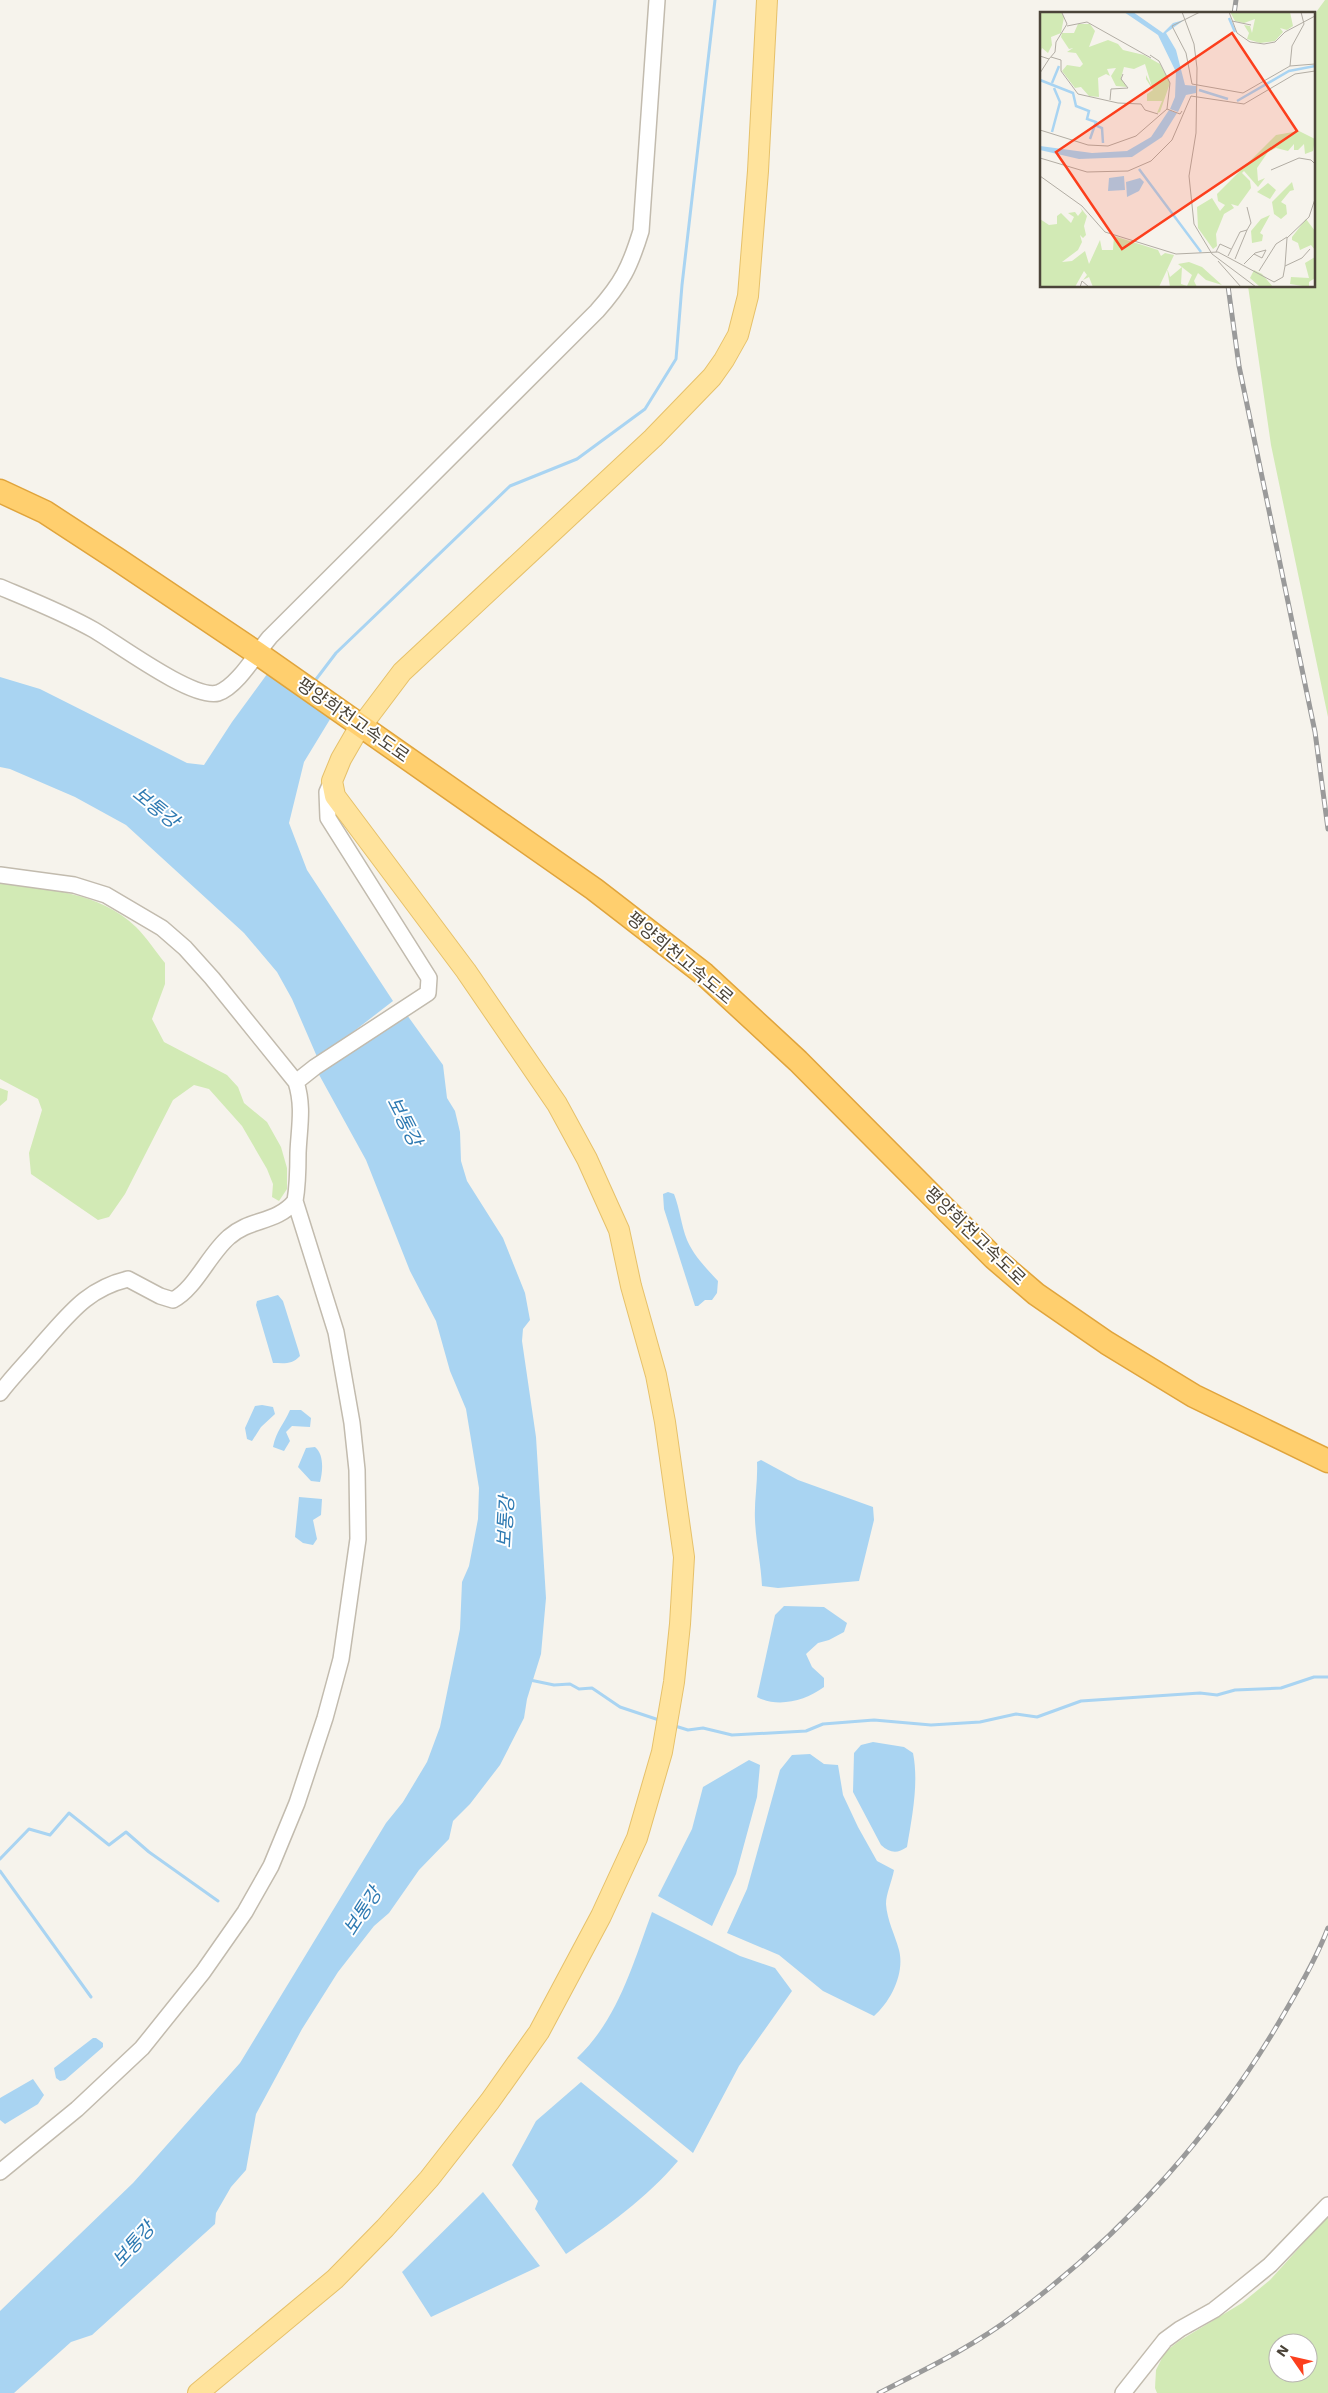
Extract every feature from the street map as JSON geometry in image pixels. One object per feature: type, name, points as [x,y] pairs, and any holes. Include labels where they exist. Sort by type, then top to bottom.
[{"type":"highway","name":"평양희천고속도로","points":[[0,479],[47,502],[110,540],[594,888],[704,974],[798,1061],[994,1258],[1036,1294],[1107,1343],[1194,1396],[1328,1461]]},
{"type":"highway","name":"평양희천고속도로","points":[[0,491],[44,512],[264,650]]},
{"type":"highway","name":"평양희천고속도로","points":[[360,718],[611,888],[706,962],[769,1019],[967,1217],[1004,1250],[1068,1301],[1190,1380],[1247,1410],[1328,1448]]},
{"type":"main road","points":[[198,2393],[335,2279],[385,2228],[429,2179],[484,2109],[539,2032],[601,1916],[637,1838],[662,1752],[674,1682],[684,1557],[665,1422],[656,1375],[631,1286],[619,1230],[587,1159],[557,1104],[466,971],[336,796],[332,781],[360,718],[402,672],[653,438],[712,377],[738,335],[748,296],[758,171],[767,0]]},
{"type":"street","points":[[0,587],[93,629],[184,685],[206,693],[218,693],[225,688],[597,311],[616,289],[630,265],[641,231],[657,0]]},
{"type":"street","points":[[296,1082],[315,1067],[428,992],[429,978],[328,818],[327,792],[332,781]]},
{"type":"street","points":[[0,875],[74,885],[98,892],[162,928],[185,948],[212,978],[296,1082],[302,1109],[298,1152],[299,1182],[295,1201],[287,1211],[273,1218],[247,1225],[230,1235],[182,1295],[173,1300],[160,1296],[128,1279],[107,1284],[88,1296],[66,1316],[0,1393]]},
{"type":"street","points":[[0,2172],[77,2109],[142,2048],[203,1972],[245,1912],[271,1866],[297,1803],[325,1718],[341,1659],[358,1539],[357,1470],[352,1423],[336,1332],[295,1201]]},
{"type":"street","points":[[1123,2393],[1165,2340],[1180,2329],[1214,2310],[1251,2281],[1328,2205]]},
{"type":"green space","points":[[1325,0],[1328,0],[1328,717],[1271,445],[1248,288],[1316,288],[1316,12]]},
{"type":"green space","points":[[0,883],[54,890],[90,899],[122,915],[140,931],[165,963],[165,984],[152,1019],[164,1042],[227,1075],[238,1087],[244,1103],[267,1122],[281,1147],[287,1168],[287,1189],[279,1201],[272,1197],[273,1184],[267,1169],[242,1126],[209,1089],[194,1085],[173,1100],[125,1194],[109,1217],[98,1220],[31,1174],[29,1153],[42,1110],[38,1099],[0,1079]]},
{"type":"green space","points":[[0,1088],[8,1091],[7,1100],[0,1106]]},
{"type":"green space","points":[[1328,2216],[1328,2393],[1157,2393],[1155,2388],[1156,2370],[1165,2352],[1179,2341],[1242,2303],[1270,2280]]},
{"type":"water","name":"보통강","points":[[270,670],[332,716],[304,762],[289,823],[307,870],[393,1001],[318,1059],[292,999],[277,972],[244,933],[126,825],[75,797],[10,769],[0,767],[0,677],[40,689],[187,763],[204,765],[232,722]]},
{"type":"water","name":"보통강","points":[[407,1015],[443,1065],[447,1098],[455,1111],[460,1132],[461,1161],[467,1181],[503,1238],[525,1293],[530,1320],[523,1329],[522,1341],[536,1437],[546,1598],[541,1654],[527,1699],[524,1718],[500,1765],[470,1804],[453,1821],[449,1839],[419,1870],[389,1913],[374,1926],[338,1972],[302,2029],[256,2114],[246,2170],[231,2187],[216,2213],[215,2224],[92,2335],[71,2342],[14,2393],[0,2393],[0,2311],[133,2183],[240,2063],[386,1823],[403,1802],[427,1762],[440,1727],[460,1629],[462,1582],[469,1566],[478,1519],[479,1488],[466,1409],[450,1371],[436,1321],[410,1271],[366,1160],[317,1071]]},
{"type":"water","points":[[668,1192],[674,1194],[690,1246],[718,1281],[717,1293],[712,1300],[705,1300],[698,1306],[695,1306],[664,1209],[663,1194]]},
{"type":"water","points":[[278,1295],[283,1301],[300,1356],[288,1363],[273,1363],[256,1305],[257,1301]]},
{"type":"water","points":[[255,1406],[273,1407],[275,1414],[261,1427],[252,1441],[247,1439],[245,1428]]},
{"type":"water","points":[[290,1410],[301,1410],[311,1418],[310,1427],[292,1426],[286,1432],[290,1441],[284,1451],[273,1447],[278,1432]]},
{"type":"water","points":[[315,1447],[321,1458],[322,1473],[320,1482],[311,1481],[298,1467],[306,1448]]},
{"type":"water","points":[[761,1460],[798,1480],[873,1507],[874,1520],[859,1581],[778,1588],[762,1586],[755,1513],[757,1462]]},
{"type":"water","points":[[299,1497],[322,1499],[321,1515],[313,1520],[317,1539],[313,1545],[303,1543],[295,1537]]},
{"type":"water","points":[[784,1606],[824,1607],[847,1623],[844,1632],[829,1640],[818,1643],[806,1654],[812,1667],[824,1678],[824,1687],[800,1699],[774,1702],[757,1697],[775,1615]]},
{"type":"water","points":[[873,1742],[904,1747],[913,1753],[915,1788],[911,1824],[907,1847],[897,1852],[887,1850],[881,1845],[853,1792],[854,1753],[861,1745]]},
{"type":"water","points":[[810,1754],[824,1764],[838,1765],[843,1795],[858,1827],[877,1861],[894,1870],[886,1904],[889,1922],[899,1950],[900,1968],[891,1995],[874,2016],[823,1991],[779,1955],[727,1933],[747,1889],[780,1770],[792,1755]]},
{"type":"water","points":[[749,1760],[760,1765],[757,1797],[736,1874],[712,1926],[658,1896],[692,1829],[703,1787]]},
{"type":"water","points":[[652,1912],[740,1956],[775,1968],[792,1991],[739,2066],[693,2153],[577,2058],[591,2043],[614,2008],[631,1971]]},
{"type":"water","points":[[93,2038],[103,2043],[103,2047],[65,2080],[60,2081],[56,2078],[54,2068]]},
{"type":"water","points":[[33,2079],[44,2095],[38,2104],[5,2124],[0,2120],[0,2098]]},
{"type":"water","points":[[581,2082],[678,2161],[639,2200],[566,2254],[535,2209],[538,2201],[512,2165],[536,2121]]},
{"type":"water","points":[[483,2192],[540,2266],[431,2317],[402,2272]]},
{"type":"waterway","points":[[314,682],[336,653],[510,486],[577,459],[645,409],[676,359],[682,285],[715,0]]},
{"type":"waterway","points":[[675,1726],[688,1730],[703,1728],[732,1735],[806,1731],[823,1724],[874,1720],[931,1725],[980,1722],[1016,1714],[1037,1717],[1081,1701],[1200,1693],[1217,1695],[1235,1690],[1281,1688],[1314,1677],[1328,1677]]},
{"type":"waterway","points":[[530,1680],[554,1685],[570,1684],[579,1689],[592,1688],[620,1707],[659,1720]]},
{"type":"waterway","points":[[0,1859],[29,1829],[50,1835],[69,1813],[109,1845],[126,1832],[149,1852],[218,1901]]},
{"type":"waterway","points":[[0,1871],[91,1997]]},
{"type":"railway","points":[[1234,12],[1236,0]]},
{"type":"railway","points":[[1228,288],[1239,366],[1315,732],[1328,829]]},
{"type":"railway","points":[[879,2393],[949,2356],[1000,2326],[1056,2283],[1131,2214],[1199,2138],[1259,2055],[1303,1981],[1328,1928]]}]
